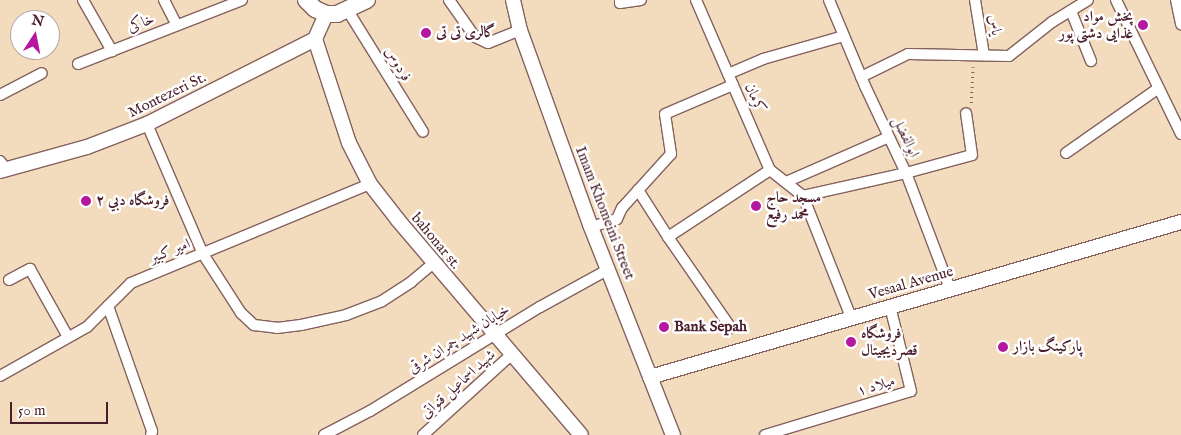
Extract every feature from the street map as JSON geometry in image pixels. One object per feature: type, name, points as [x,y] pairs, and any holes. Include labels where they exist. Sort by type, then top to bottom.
[{"type":"main road","points":[[306,0],[316,10],[326,14],[337,14],[367,0]]},
{"type":"main road","name":"Imam Khomeini Street","points":[[513,0],[520,30],[591,227],[673,435]]},
{"type":"main road","points":[[315,39],[326,14]]},
{"type":"main road","name":"Montezeri St.","points":[[2,167],[87,147],[147,124],[315,39]]},
{"type":"main road","name":"bahonar st.","points":[[315,39],[349,143],[370,184],[581,435]]},
{"type":"main road","name":"Vesaal Avenue","points":[[650,376],[1181,222]]},
{"type":"street","points":[[83,0],[112,51]]},
{"type":"street","points":[[164,0],[177,25]]},
{"type":"street","name":"خاکی","points":[[78,64],[242,0]]},
{"type":"street","points":[[449,0],[475,37],[488,43],[520,30]]},
{"type":"street","points":[[620,0],[620,3],[641,0]]},
{"type":"street","name":"کرمان","points":[[696,0],[770,170],[803,196]]},
{"type":"street","name":"ابوالفضل","points":[[829,0],[906,173],[950,289]]},
{"type":"street","name":"یاس","points":[[975,0],[979,55]]},
{"type":"street","points":[[862,77],[908,54],[1009,56],[1052,22],[1088,0]]},
{"type":"street","points":[[1116,0],[1181,134]]},
{"type":"street","points":[[1176,0],[1181,24]]},
{"type":"street","name":"فردوس","points":[[348,10],[423,132]]},
{"type":"street","points":[[1071,11],[1091,61]]},
{"type":"street","points":[[728,74],[763,59],[844,36]]},
{"type":"street","points":[[0,96],[42,73]]},
{"type":"street","points":[[591,227],[617,219],[622,208],[671,154],[665,114],[733,85]]},
{"type":"street","points":[[1066,153],[1159,88]]},
{"type":"street","points":[[851,317],[803,196],[906,173],[972,155],[966,113]]},
{"type":"street","points":[[147,124],[203,254],[248,321],[254,325],[277,328],[328,320],[365,308],[382,301],[411,282],[434,262]]},
{"type":"street","points":[[786,182],[889,137]]},
{"type":"street","points":[[668,237],[770,170]]},
{"type":"street","name":"امیر کبیر","points":[[0,376],[87,327],[131,283],[370,184]]},
{"type":"street","points":[[638,190],[731,328]]},
{"type":"street","points":[[10,280],[30,269],[68,337]]},
{"type":"street","name":"خیابان شهید چمران شرقی","points":[[324,435],[370,412],[495,334],[609,269]]},
{"type":"street","points":[[108,306],[152,431],[151,435]]},
{"type":"street","name":"میلاد ۱","points":[[765,435],[911,392],[890,306]]},
{"type":"street","name":"شهید اسماعیل قنواتی","points":[[423,435],[512,354]]},
{"type":"path","points":[[966,113],[973,100],[979,55]]},
{"type":"place","name":"پخش مواد غذایی دشتی پور","points":[[1143,25]]},
{"type":"place","name":"گالری تی تی","points":[[426,33]]},
{"type":"place","name":"فروشگاه دبي ٢","points":[[86,201]]},
{"type":"place","name":"مسجد حاج محمد رفیع","points":[[756,206]]},
{"type":"place","name":"Bank Sepah","points":[[664,327]]},
{"type":"place","name":"فروشگاه قصردیجیتال","points":[[851,342]]},
{"type":"place","name":"پارکینگ بازار","points":[[1003,347]]}]
